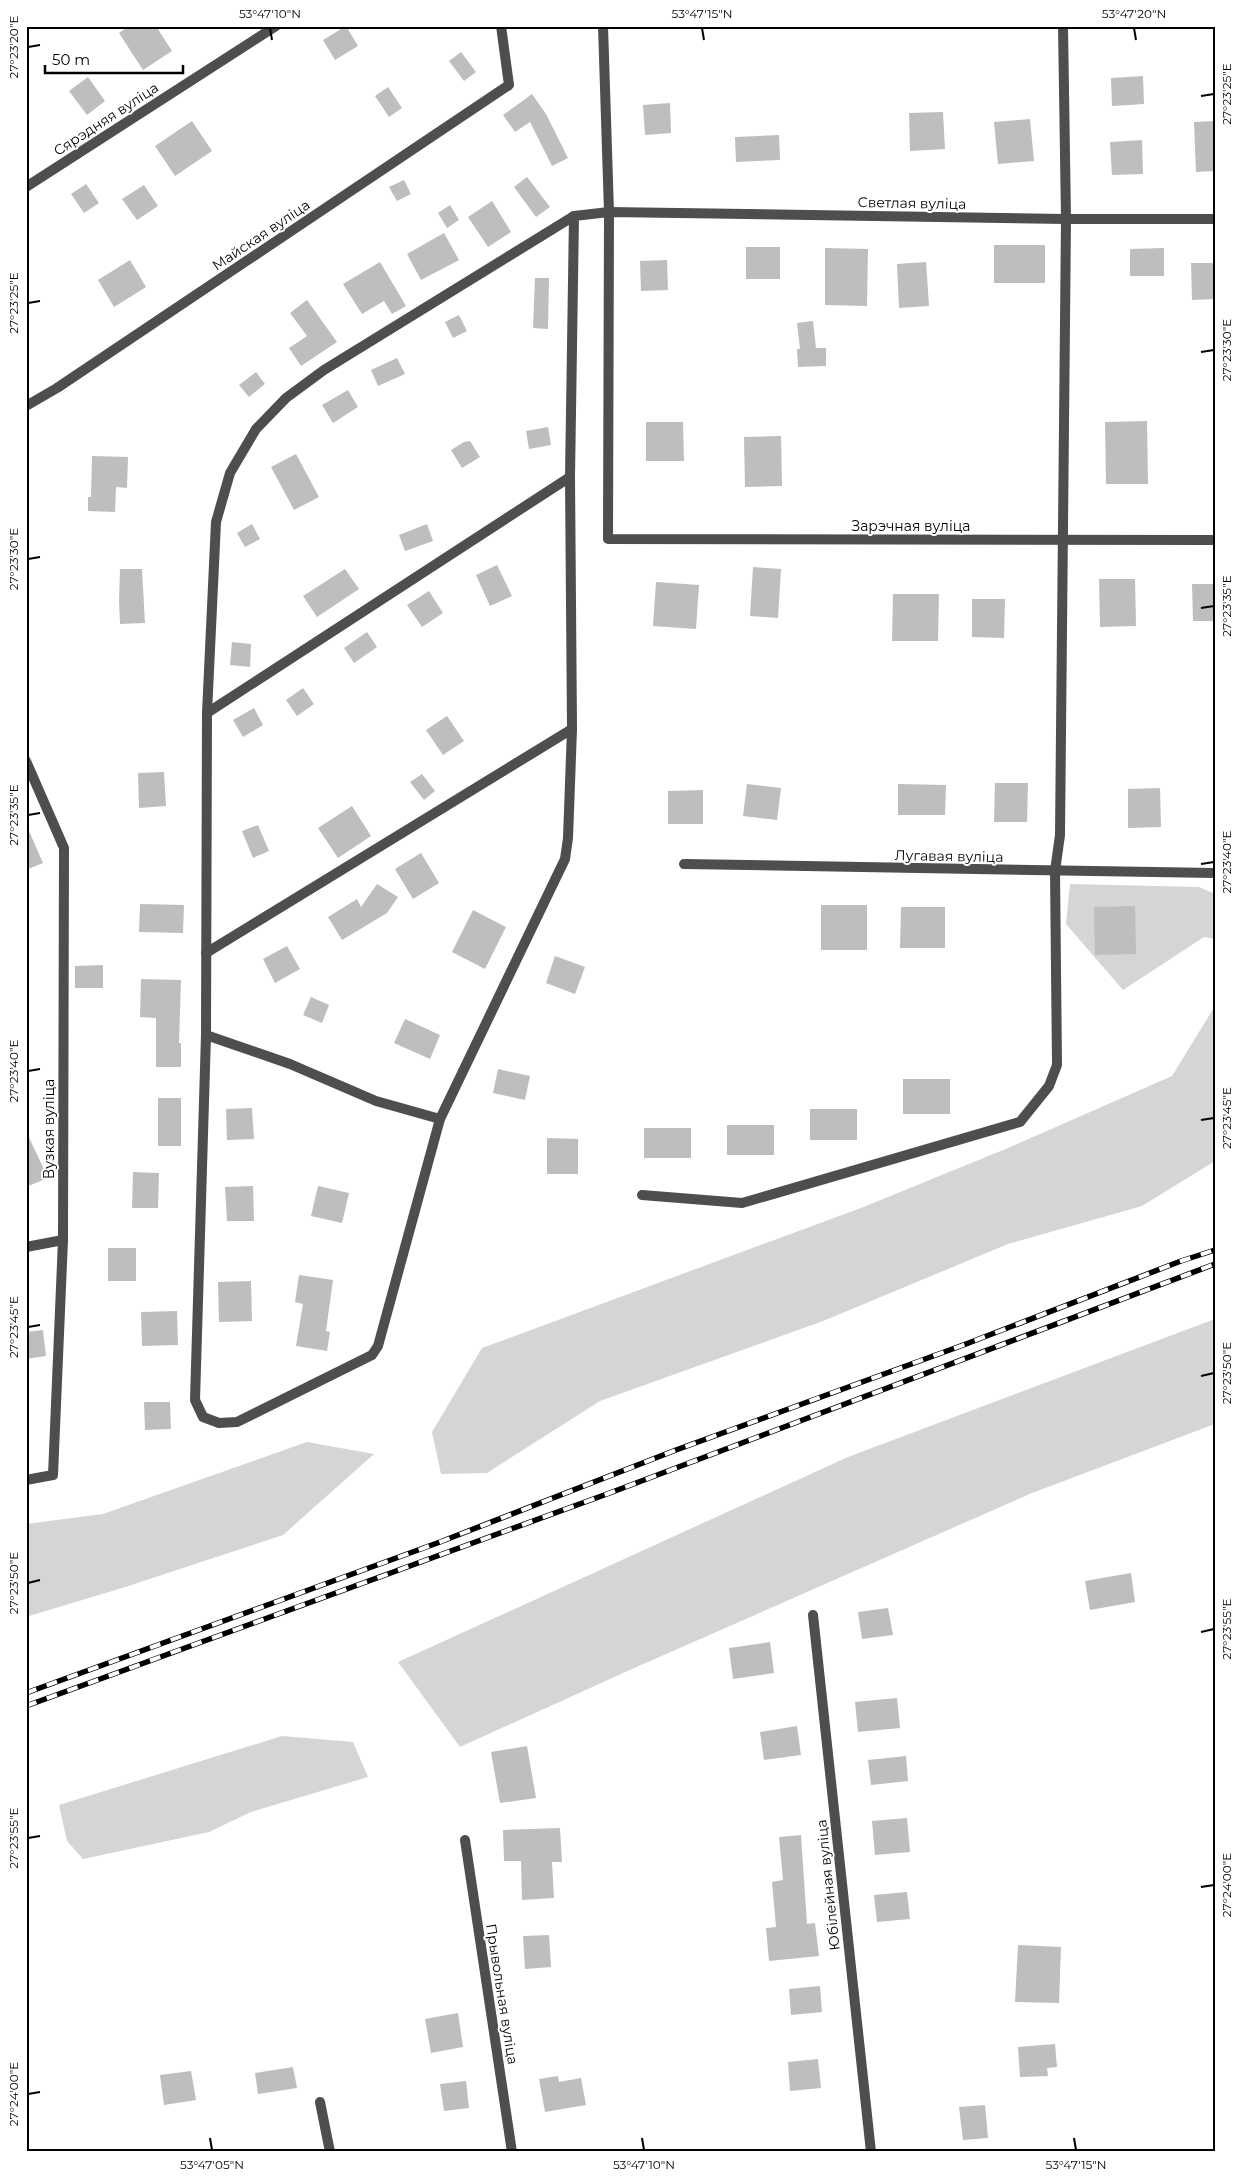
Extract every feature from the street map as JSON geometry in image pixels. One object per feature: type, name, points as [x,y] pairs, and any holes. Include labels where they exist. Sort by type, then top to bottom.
[{"type":"street","name":"Сярэдняя вуліца","points":[[26,187],[276,26]]},
{"type":"street","name":"Майская вуліца","points":[[26,406],[57,388],[509,85],[501,26]]},
{"type":"street","points":[[603,26],[609,212]]},
{"type":"street","points":[[642,1195],[742,1204],[1020,1122],[1049,1086],[1057,1065],[1055,871],[1060,835],[1066,220],[1063,26]]},
{"type":"street","name":"Светлая вуліца","points":[[574,216],[609,212],[1066,220],[1215,219]]},
{"type":"street","name":"Зарэчная вуліца","points":[[609,212],[608,539],[1215,540]]},
{"type":"street","points":[[574,216],[570,477],[572,729],[568,838],[564,859],[440,1119],[381,1336],[375,1350],[372,1354],[237,1422],[219,1423],[203,1417],[195,1400],[206,1035],[206,713],[216,522],[230,473],[256,429],[286,398],[324,370],[574,216]]},
{"type":"street","points":[[206,713],[570,477]]},
{"type":"street","points":[[206,953],[572,729]]},
{"type":"street","name":"Вузкая вуліца","points":[[26,761],[64,848],[63,1240],[53,1475],[26,1480]]},
{"type":"street","name":"Лугавая вуліца","points":[[684,864],[1215,872]]},
{"type":"street","points":[[206,1035],[290,1064],[376,1101],[440,1119]]},
{"type":"street","points":[[26,1247],[63,1240]]},
{"type":"street","name":"Юбілейная вуліца","points":[[813,1615],[870,2152]]},
{"type":"street","name":"Прывольная вуліца","points":[[465,1840],[512,2152]]},
{"type":"street","points":[[320,2102],[330,2152]]},
{"type":"shaded area","points":[[1070,884],[1199,887],[1215,894],[1215,939],[1204,937],[1123,990],[1066,924]]},
{"type":"shaded area","points":[[1215,1006],[1215,1161],[1142,1206],[1008,1244],[823,1321],[600,1401],[487,1473],[441,1474],[432,1432],[482,1348],[861,1208],[1008,1148],[1172,1076]]},
{"type":"shaded area","points":[[1215,1319],[1215,1424],[1032,1493],[460,1747],[398,1662],[848,1457]]},
{"type":"shaded area","points":[[307,1442],[374,1454],[283,1535],[122,1588],[26,1617],[26,1524],[103,1514]]},
{"type":"shaded area","points":[[282,1736],[353,1742],[368,1777],[251,1812],[209,1832],[83,1859],[67,1841],[59,1805]]},
{"type":"building","points":[[129,26],[156,26],[172,51],[143,70],[119,33]]},
{"type":"building","points":[[346,26],[358,46],[335,60],[323,40]]},
{"type":"building","points":[[461,52],[476,72],[464,81],[449,61]]},
{"type":"building","points":[[1143,76],[1144,104],[1112,106],[1111,78]]},
{"type":"building","points":[[88,77],[105,101],[87,115],[69,91]]},
{"type":"building","points":[[388,87],[402,108],[389,117],[375,96]]},
{"type":"building","points":[[532,94],[546,114],[568,158],[552,166],[530,122],[515,132],[503,115]]},
{"type":"building","points":[[670,103],[671,133],[645,135],[643,105]]},
{"type":"building","points":[[943,112],[945,149],[910,151],[909,113]]},
{"type":"building","points":[[1030,119],[1034,161],[998,164],[994,122]]},
{"type":"building","points":[[192,121],[212,151],[175,176],[155,146]]},
{"type":"building","points":[[1215,121],[1215,171],[1196,172],[1194,122]]},
{"type":"building","points":[[779,135],[780,160],[736,162],[735,137]]},
{"type":"building","points":[[1142,140],[1143,174],[1112,175],[1110,142]]},
{"type":"building","points":[[527,177],[550,207],[536,217],[514,187]]},
{"type":"building","points":[[404,180],[411,194],[397,201],[389,187]]},
{"type":"building","points":[[86,184],[99,203],[84,213],[71,194]]},
{"type":"building","points":[[144,185],[158,206],[137,220],[122,199]]},
{"type":"building","points":[[492,201],[511,232],[488,247],[468,217]]},
{"type":"building","points":[[450,205],[459,220],[447,228],[438,213]]},
{"type":"building","points":[[444,233],[459,260],[421,280],[407,254]]},
{"type":"building","points":[[994,245],[1045,245],[1045,283],[994,283]]},
{"type":"building","points":[[746,247],[780,247],[780,279],[746,279]]},
{"type":"building","points":[[825,248],[868,249],[867,306],[825,305]]},
{"type":"building","points":[[1164,248],[1164,276],[1130,276],[1130,249]]},
{"type":"building","points":[[130,260],[146,287],[114,307],[98,280]]},
{"type":"building","points":[[667,260],[668,290],[641,291],[640,261]]},
{"type":"building","points":[[380,262],[406,306],[392,314],[384,301],[362,314],[343,284]]},
{"type":"building","points":[[926,262],[929,306],[899,308],[897,264]]},
{"type":"building","points":[[1191,263],[1215,263],[1215,299],[1192,300]]},
{"type":"building","points":[[535,278],[549,278],[548,329],[533,328]]},
{"type":"building","points":[[307,300],[337,342],[301,366],[289,348],[307,336],[290,313]]},
{"type":"building","points":[[459,315],[467,331],[453,338],[445,322]]},
{"type":"building","points":[[813,321],[816,348],[826,348],[826,366],[798,367],[797,349],[800,349],[797,323]]},
{"type":"building","points":[[397,358],[405,374],[378,386],[371,370]]},
{"type":"building","points":[[256,372],[265,384],[249,397],[239,385]]},
{"type":"building","points":[[348,390],[358,407],[333,423],[322,405]]},
{"type":"building","points":[[1147,421],[1148,484],[1106,484],[1105,422]]},
{"type":"building","points":[[646,422],[683,422],[684,461],[646,461]]},
{"type":"building","points":[[548,427],[551,445],[529,449],[526,431]]},
{"type":"building","points":[[781,436],[782,486],[745,487],[744,437]]},
{"type":"building","points":[[470,441],[480,457],[462,468],[451,450],[464,442]]},
{"type":"building","points":[[296,454],[319,497],[294,510],[271,467]]},
{"type":"building","points":[[92,456],[128,457],[127,488],[116,487],[115,512],[88,511],[88,497],[91,497]]},
{"type":"building","points":[[252,524],[260,539],[245,547],[237,533]]},
{"type":"building","points":[[427,524],[433,541],[405,551],[399,535]]},
{"type":"building","points":[[497,565],[512,596],[490,606],[476,575]]},
{"type":"building","points":[[753,567],[781,569],[778,618],[750,616]]},
{"type":"building","points":[[120,569],[142,569],[145,623],[120,624]]},
{"type":"building","points":[[345,569],[359,589],[317,617],[303,596]]},
{"type":"building","points":[[1099,579],[1135,579],[1136,626],[1100,627]]},
{"type":"building","points":[[656,582],[699,585],[696,629],[653,626]]},
{"type":"building","points":[[1192,584],[1215,584],[1215,621],[1193,621]]},
{"type":"building","points":[[429,591],[443,613],[422,627],[407,605]]},
{"type":"building","points":[[893,594],[939,594],[938,641],[892,641]]},
{"type":"building","points":[[972,599],[1005,599],[1004,638],[972,637]]},
{"type":"building","points":[[367,632],[377,647],[354,663],[344,648]]},
{"type":"building","points":[[232,642],[251,644],[250,667],[230,665]]},
{"type":"building","points":[[303,688],[314,704],[297,716],[286,700]]},
{"type":"building","points":[[254,708],[263,725],[243,737],[233,720]]},
{"type":"building","points":[[447,716],[464,741],[443,755],[426,730]]},
{"type":"building","points":[[164,772],[166,806],[139,808],[138,773]]},
{"type":"building","points":[[422,774],[435,791],[424,800],[410,782]]},
{"type":"building","points":[[995,783],[1028,783],[1027,822],[994,822]]},
{"type":"building","points":[[747,784],[781,788],[777,820],[743,816]]},
{"type":"building","points":[[898,784],[946,785],[945,815],[898,815]]},
{"type":"building","points":[[1160,788],[1161,827],[1128,828],[1128,789]]},
{"type":"building","points":[[703,790],[703,824],[668,824],[668,791]]},
{"type":"building","points":[[352,806],[371,836],[338,858],[318,828]]},
{"type":"building","points":[[26,824],[43,863],[26,870]]},
{"type":"building","points":[[258,825],[269,851],[253,858],[242,831]]},
{"type":"building","points":[[421,853],[439,883],[413,899],[395,869]]},
{"type":"building","points":[[377,884],[398,897],[387,913],[342,940],[328,917],[357,899],[361,907]]},
{"type":"building","points":[[140,904],[184,905],[183,933],[139,932]]},
{"type":"building","points":[[821,905],[867,905],[867,950],[821,950]]},
{"type":"building","points":[[1135,906],[1136,954],[1095,955],[1094,907]]},
{"type":"building","points":[[901,907],[945,907],[945,948],[900,948]]},
{"type":"building","points":[[473,910],[506,927],[485,969],[452,952]]},
{"type":"building","points":[[287,946],[300,969],[275,983],[263,959]]},
{"type":"building","points":[[555,956],[585,967],[575,994],[546,983]]},
{"type":"building","points":[[103,965],[103,988],[75,988],[75,966]]},
{"type":"building","points":[[141,979],[181,980],[179,1043],[181,1043],[181,1067],[156,1067],[156,1018],[140,1017]]},
{"type":"building","points":[[311,997],[329,1005],[322,1023],[303,1015]]},
{"type":"building","points":[[405,1019],[440,1035],[430,1059],[394,1043]]},
{"type":"building","points":[[498,1069],[530,1076],[525,1100],[493,1093]]},
{"type":"building","points":[[903,1079],[950,1079],[950,1114],[903,1114]]},
{"type":"building","points":[[158,1098],[181,1098],[181,1146],[158,1146]]},
{"type":"building","points":[[252,1108],[254,1139],[227,1140],[226,1109]]},
{"type":"building","points":[[810,1109],[857,1109],[857,1140],[810,1140]]},
{"type":"building","points":[[727,1125],[774,1125],[774,1155],[727,1155]]},
{"type":"building","points":[[644,1128],[691,1128],[691,1158],[644,1158]]},
{"type":"building","points":[[26,1131],[48,1178],[26,1187]]},
{"type":"building","points":[[547,1138],[578,1139],[578,1174],[547,1174]]},
{"type":"building","points":[[133,1172],[159,1173],[158,1208],[132,1208]]},
{"type":"building","points":[[253,1186],[254,1221],[227,1221],[225,1187]]},
{"type":"building","points":[[318,1186],[349,1193],[342,1223],[311,1216]]},
{"type":"building","points":[[108,1248],[136,1248],[136,1281],[108,1281]]},
{"type":"building","points":[[299,1275],[333,1280],[326,1331],[330,1332],[327,1351],[296,1346],[303,1304],[295,1302]]},
{"type":"building","points":[[251,1281],[252,1321],[219,1322],[218,1282]]},
{"type":"building","points":[[177,1311],[178,1345],[142,1346],[141,1312]]},
{"type":"building","points":[[43,1330],[46,1356],[26,1359],[26,1332]]},
{"type":"building","points":[[144,1402],[170,1402],[171,1429],[145,1430]]},
{"type":"building","points":[[1131,1573],[1135,1602],[1090,1610],[1085,1581]]},
{"type":"building","points":[[888,1608],[893,1635],[862,1639],[858,1612]]},
{"type":"building","points":[[770,1642],[774,1673],[733,1679],[729,1648]]},
{"type":"building","points":[[897,1698],[900,1728],[858,1732],[855,1702]]},
{"type":"building","points":[[797,1726],[801,1755],[764,1760],[760,1732]]},
{"type":"building","points":[[527,1746],[536,1798],[500,1803],[491,1752]]},
{"type":"building","points":[[906,1756],[908,1781],[871,1785],[868,1760]]},
{"type":"building","points":[[907,1818],[910,1852],[875,1855],[872,1821]]},
{"type":"building","points":[[560,1828],[562,1862],[552,1862],[554,1898],[522,1900],[521,1861],[504,1861],[503,1830]]},
{"type":"building","points":[[801,1835],[807,1924],[815,1923],[819,1956],[769,1961],[766,1928],[776,1927],[772,1882],[783,1880],[779,1837]]},
{"type":"building","points":[[907,1892],[910,1919],[877,1922],[874,1895]]},
{"type":"building","points":[[549,1935],[551,1967],[525,1969],[523,1936]]},
{"type":"building","points":[[1018,1945],[1061,1947],[1059,2003],[1015,2002]]},
{"type":"building","points":[[820,1986],[822,2012],[791,2015],[789,1989]]},
{"type":"building","points":[[458,2013],[463,2047],[431,2053],[425,2019]]},
{"type":"building","points":[[1055,2044],[1057,2067],[1047,2068],[1048,2076],[1020,2077],[1018,2047]]},
{"type":"building","points":[[818,2059],[821,2088],[790,2091],[788,2062]]},
{"type":"building","points":[[293,2067],[297,2088],[258,2094],[255,2073]]},
{"type":"building","points":[[191,2071],[196,2100],[164,2105],[160,2075]]},
{"type":"building","points":[[558,2076],[559,2082],[581,2078],[586,2105],[545,2112],[539,2079]]},
{"type":"building","points":[[466,2081],[469,2108],[444,2111],[440,2084]]},
{"type":"building","points":[[985,2105],[988,2138],[963,2140],[959,2107]]},
{"type":"railway","points":[[26,1693],[440,1542],[676,1450],[966,1344],[1181,1261],[1215,1250]]},
{"type":"railway","points":[[26,1706],[607,1494],[1215,1264]]}]
